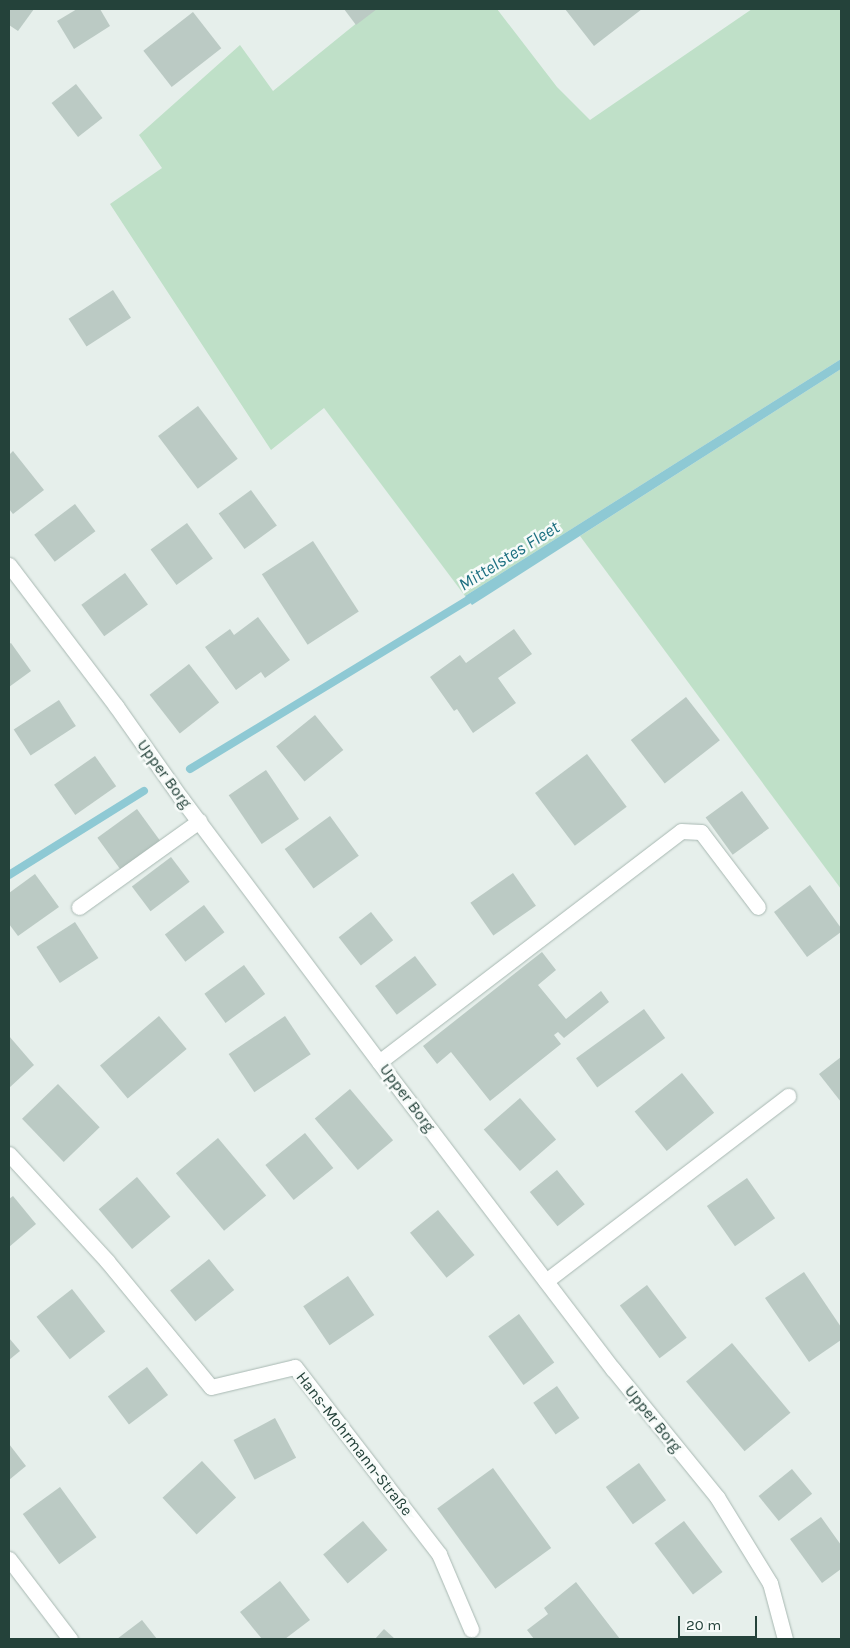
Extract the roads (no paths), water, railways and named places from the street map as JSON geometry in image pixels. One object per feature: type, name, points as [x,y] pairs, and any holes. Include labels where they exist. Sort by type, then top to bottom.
[{"type":"street","name":"Upper Borg","points":[[9,565],[116,706],[199,822],[379,1062],[613,1369],[717,1497],[770,1583],[785,1639]]},
{"type":"street","points":[[79,907],[199,822]]},
{"type":"street","points":[[379,1062],[681,831],[701,832],[758,908]]},
{"type":"street","points":[[546,1281],[788,1096]]},
{"type":"street","name":"Hans-Mohrmann-Straße","points":[[9,1154],[108,1261],[211,1386],[295,1367],[439,1554],[471,1629]]},
{"type":"street","points":[[9,1559],[70,1639]]},
{"type":"water","points":[[841,359],[841,369],[472,605],[465,596]]},
{"type":"waterway","name":"Mittelstes Fleet","points":[[190,769],[476,595]]},
{"type":"waterway","name":"Mittelstes Fleet","points":[[9,875],[144,791]]}]
